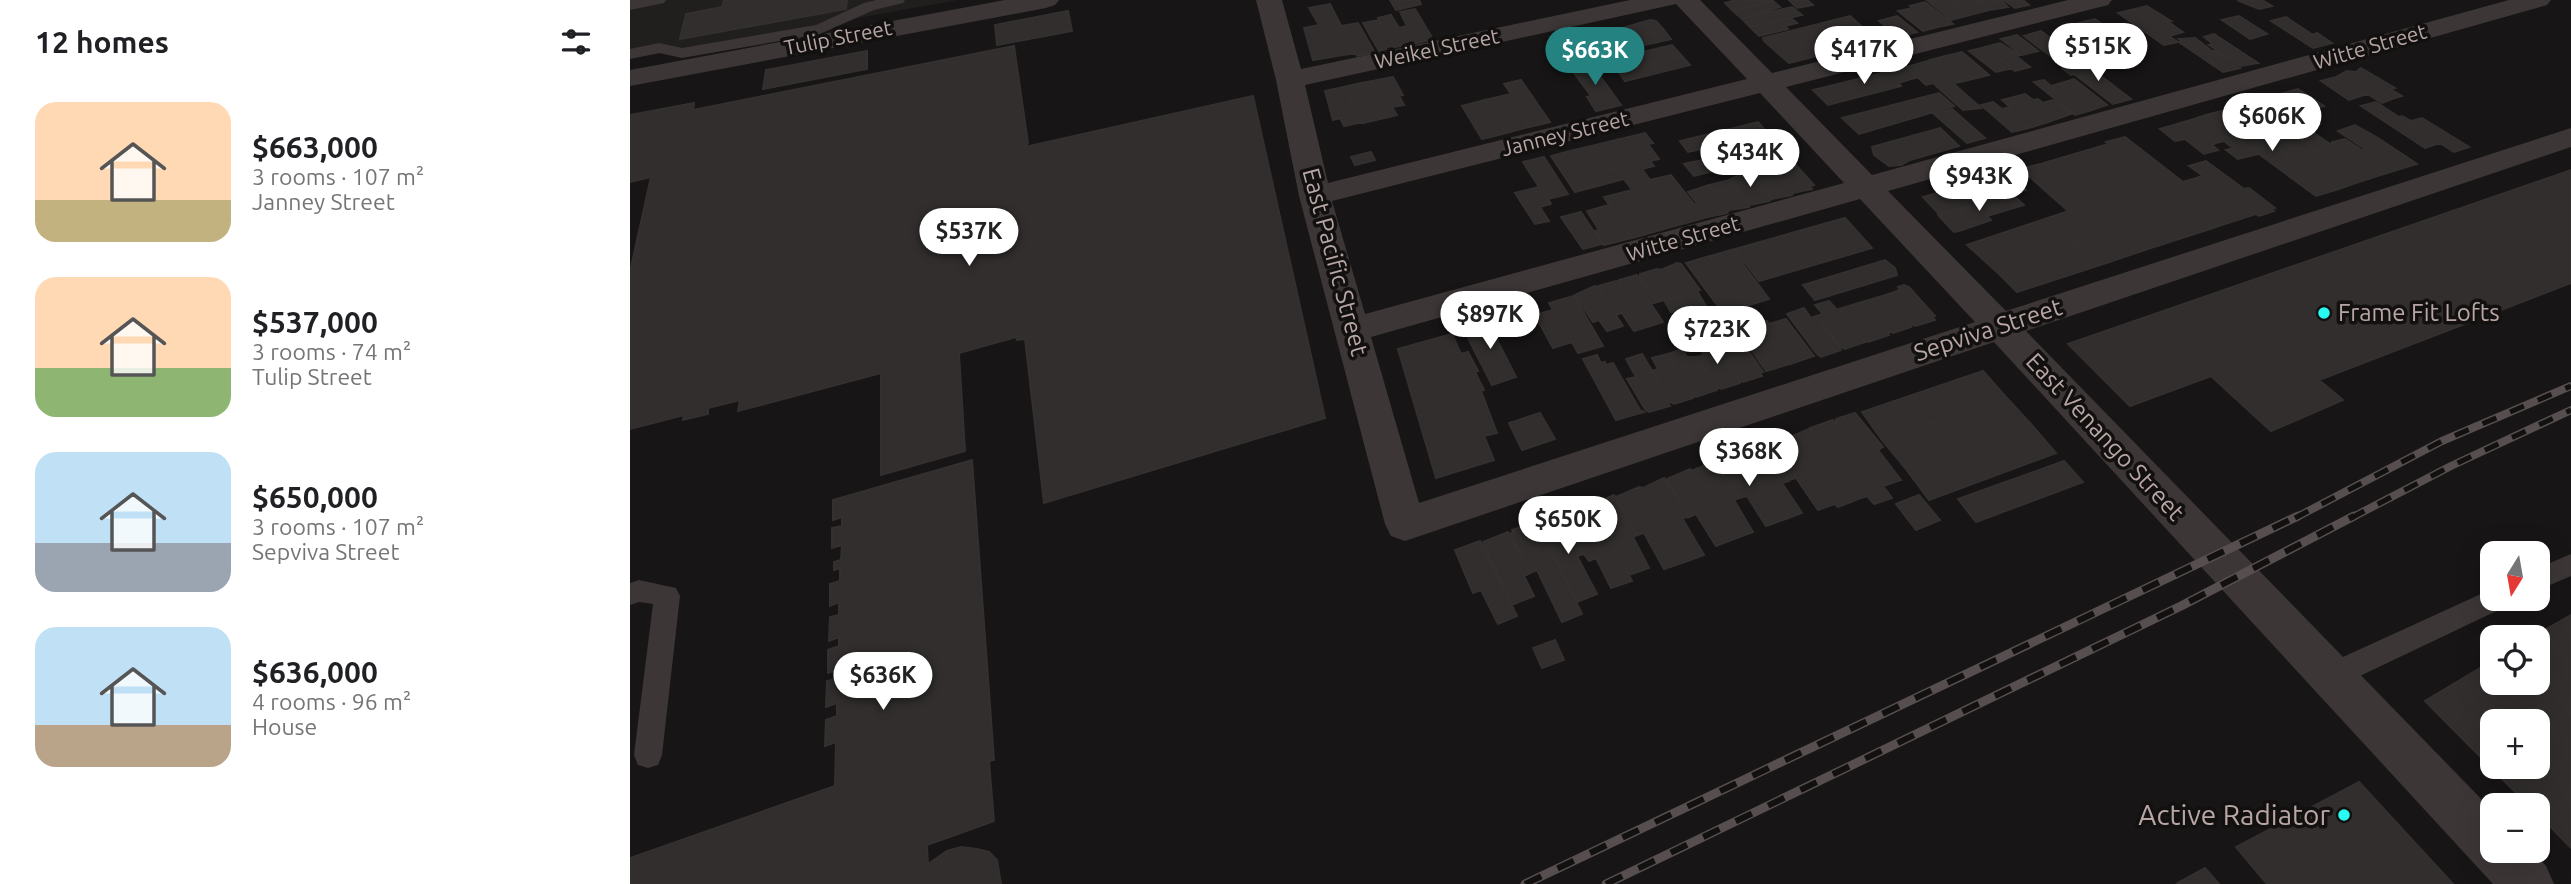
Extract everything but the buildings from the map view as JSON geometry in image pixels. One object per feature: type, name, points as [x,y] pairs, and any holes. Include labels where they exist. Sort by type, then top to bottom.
[{"type":"street","name":"Tulip Street","points":[[630,78],[902,9],[1046,0]]},
{"type":"street","name":"East Pacific Street","points":[[1269,0],[1315,195],[1405,524]]},
{"type":"street","name":"Weikel Street","points":[[1290,80],[1666,0]]},
{"type":"street","name":"East Venango Street","points":[[1686,0],[2000,326],[2480,833]]},
{"type":"street","name":"Janney Street","points":[[1315,195],[2099,0]]},
{"type":"street","name":"Witte Street","points":[[1353,330],[2538,0]]},
{"type":"street","name":"Sepviva Street","points":[[1405,524],[2571,137]]},
{"type":"street","points":[[2508,863],[2528,884]]},
{"type":"lane","points":[[630,5],[659,0]]},
{"type":"lane","points":[[630,54],[659,48],[682,53],[820,29],[869,6],[902,9]]},
{"type":"lane","points":[[2550,574],[2571,564]]},
{"type":"lane","points":[[630,594],[639,592],[667,596],[648,755]]},
{"type":"lane","points":[[2331,676],[2480,606]]},
{"type":"shaded area","points":[[630,0],[958,0],[630,59]]},
{"type":"railway","points":[[2295,518],[2442,441],[2571,386]]},
{"type":"railway","points":[[2351,518],[2451,466],[2571,410]]},
{"type":"railway","points":[[1525,884],[2298,516]]},
{"type":"railway","points":[[1606,884],[2181,606],[2354,516]]},
{"type":"place","name":"Frame Fit Lofts","points":[[2324,313]]},
{"type":"place","name":"Active Radiator","points":[[2344,815]]}]
